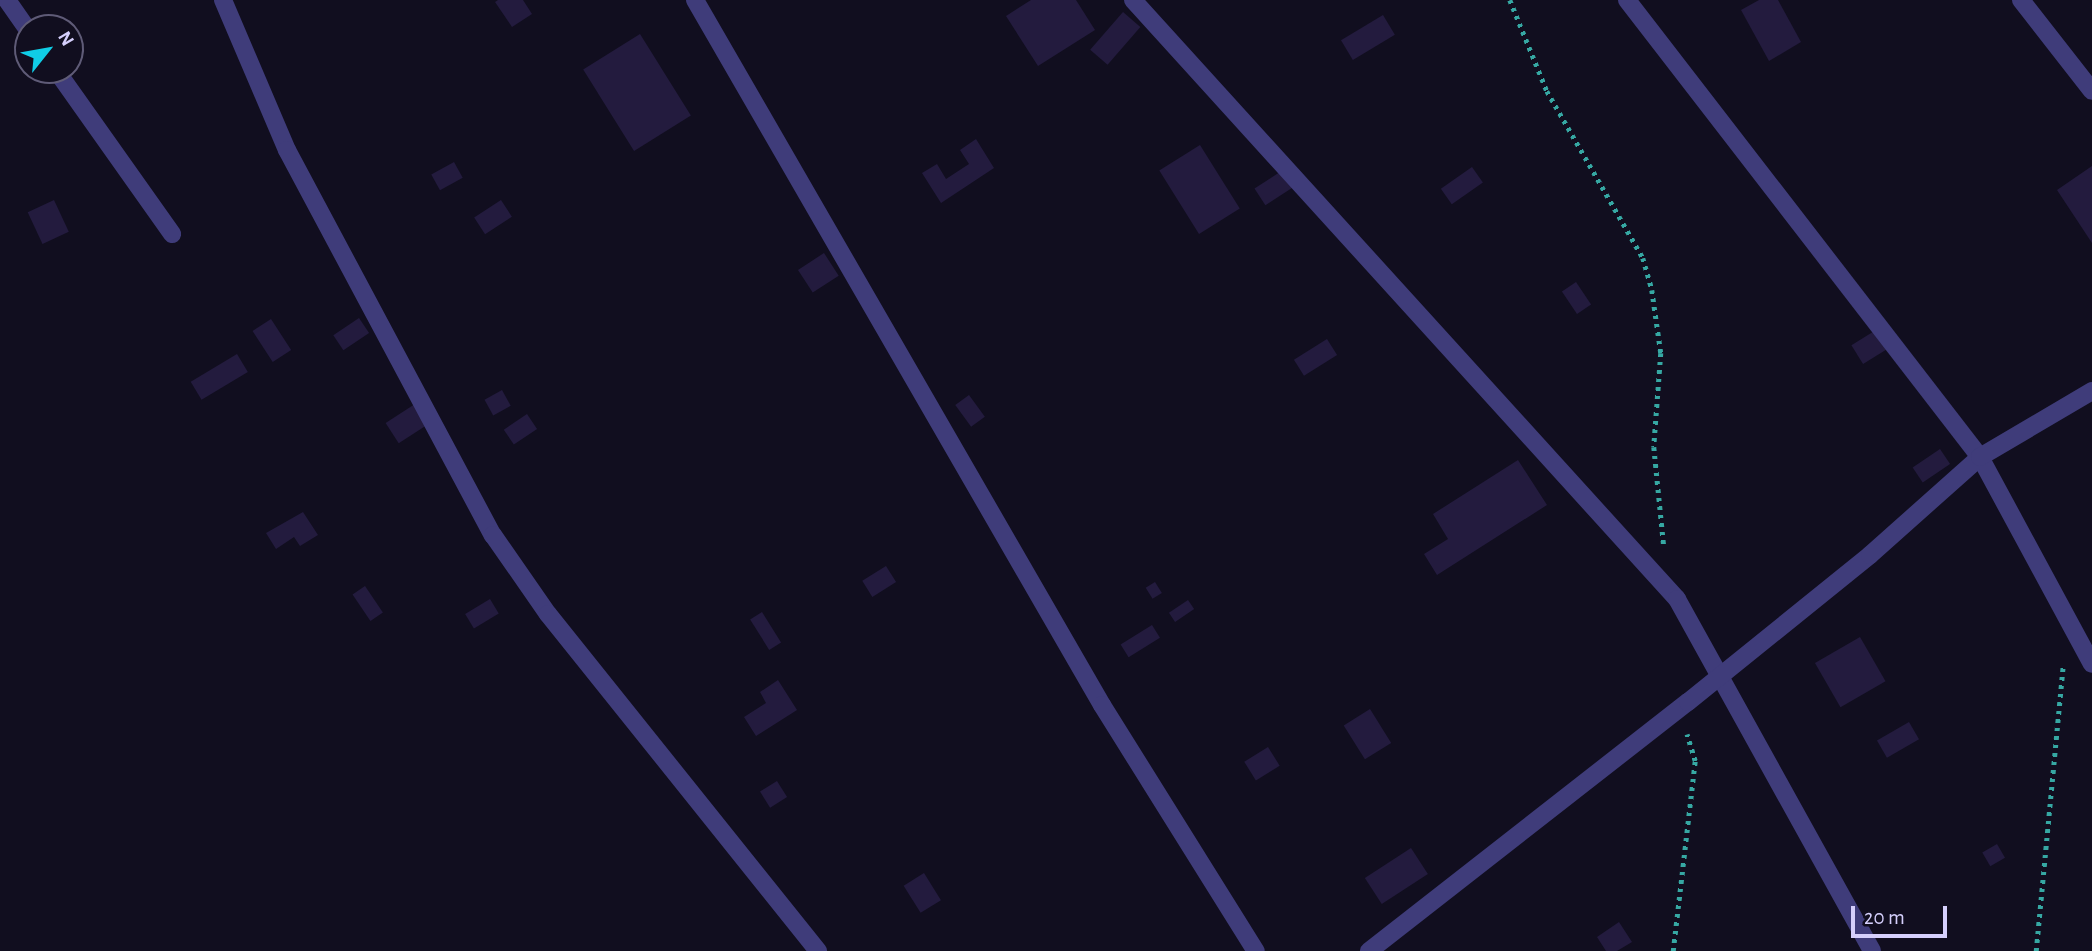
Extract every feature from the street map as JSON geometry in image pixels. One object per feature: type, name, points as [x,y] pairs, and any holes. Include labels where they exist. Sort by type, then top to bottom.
[{"type":"street","points":[[223,0],[287,150],[493,535],[548,614],[818,951]]},
{"type":"street","points":[[695,0],[1102,705],[1256,951]]},
{"type":"street","points":[[1133,0],[1677,599],[1872,951]]},
{"type":"street","points":[[1627,0],[1980,457],[2092,664]]},
{"type":"street","points":[[2021,0],[2092,91]]},
{"type":"street","points":[[66,84],[172,234]]},
{"type":"street","points":[[1369,951],[1688,702],[1870,555],[1980,457],[2092,391]]},
{"type":"path","points":[[1510,0],[1547,91],[1643,258],[1652,290],[1661,353],[1654,447],[1667,559]]},
{"type":"path","points":[[2036,951],[2067,621]]},
{"type":"path","points":[[1673,951],[1695,761],[1686,731],[1688,702]]},
{"type":"building","points":[[523,0],[532,14],[512,27],[495,2]]},
{"type":"building","points":[[1031,0],[1076,0],[1095,30],[1038,66],[1006,16]]},
{"type":"building","points":[[1759,0],[1778,0],[1801,42],[1769,61],[1741,10]]},
{"type":"building","points":[[1123,12],[1140,27],[1108,65],[1090,50]]},
{"type":"building","points":[[1383,15],[1395,35],[1353,60],[1341,40]]},
{"type":"building","points":[[640,34],[691,115],[634,151],[583,70]]},
{"type":"building","points":[[976,139],[994,168],[941,203],[922,173],[937,164],[946,179],[969,164],[960,150]]},
{"type":"building","points":[[1200,145],[1240,209],[1199,234],[1159,170]]},
{"type":"building","points":[[454,162],[463,178],[440,190],[431,175]]},
{"type":"building","points":[[2092,166],[2092,243],[2057,190]]},
{"type":"building","points":[[1472,167],[1483,183],[1452,204],[1441,189]]},
{"type":"building","points":[[1283,170],[1294,187],[1265,205],[1254,189]]},
{"type":"building","points":[[54,200],[69,232],[43,244],[28,212]]},
{"type":"building","points":[[501,200],[512,217],[485,234],[474,217]]},
{"type":"building","points":[[824,253],[839,276],[813,293],[798,270]]},
{"type":"building","points":[[1576,282],[1591,304],[1577,314],[1562,292]]},
{"type":"building","points":[[359,318],[369,333],[343,350],[333,335]]},
{"type":"building","points":[[271,319],[291,350],[273,362],[253,331]]},
{"type":"building","points":[[1876,330],[1888,349],[1863,364],[1851,345]]},
{"type":"building","points":[[1327,339],[1337,355],[1304,376],[1294,360]]},
{"type":"building","points":[[237,354],[248,372],[202,400],[191,382]]},
{"type":"building","points":[[502,390],[511,406],[493,415],[485,400]]},
{"type":"building","points":[[969,395],[985,417],[971,427],[955,405]]},
{"type":"building","points":[[415,404],[428,424],[399,443],[386,423]]},
{"type":"building","points":[[527,414],[537,429],[514,445],[504,430]]},
{"type":"building","points":[[1940,449],[1950,464],[1923,482],[1913,467]]},
{"type":"building","points":[[1518,460],[1547,505],[1437,575],[1424,554],[1448,539],[1433,514]]},
{"type":"building","points":[[303,512],[318,535],[300,546],[294,537],[276,549],[266,533]]},
{"type":"building","points":[[886,566],[896,582],[872,597],[862,581]]},
{"type":"building","points":[[1155,582],[1162,593],[1153,599],[1146,588]]},
{"type":"building","points":[[365,586],[383,613],[370,621],[353,594]]},
{"type":"building","points":[[490,599],[499,614],[474,629],[465,614]]},
{"type":"building","points":[[1188,600],[1194,609],[1175,622],[1169,613]]},
{"type":"building","points":[[762,612],[781,643],[769,650],[750,619]]},
{"type":"building","points":[[1152,625],[1160,638],[1129,657],[1121,645]]},
{"type":"building","points":[[1860,637],[1886,681],[1840,707],[1815,663]]},
{"type":"building","points":[[778,680],[797,710],[756,736],[744,717],[766,703],[760,692]]},
{"type":"building","points":[[1370,709],[1391,743],[1365,759],[1344,725]]},
{"type":"building","points":[[1909,722],[1919,739],[1887,758],[1877,740]]},
{"type":"building","points":[[1268,747],[1280,766],[1256,780],[1244,762]]},
{"type":"building","points":[[777,781],[787,797],[770,808],[760,792]]},
{"type":"building","points":[[1997,844],[2005,858],[1990,866],[1982,852]]},
{"type":"building","points":[[1411,848],[1428,874],[1382,904],[1365,878]]},
{"type":"building","points":[[924,873],[941,900],[921,913],[904,886]]},
{"type":"building","points":[[1619,922],[1632,942],[1617,951],[1606,951],[1597,937]]}]
